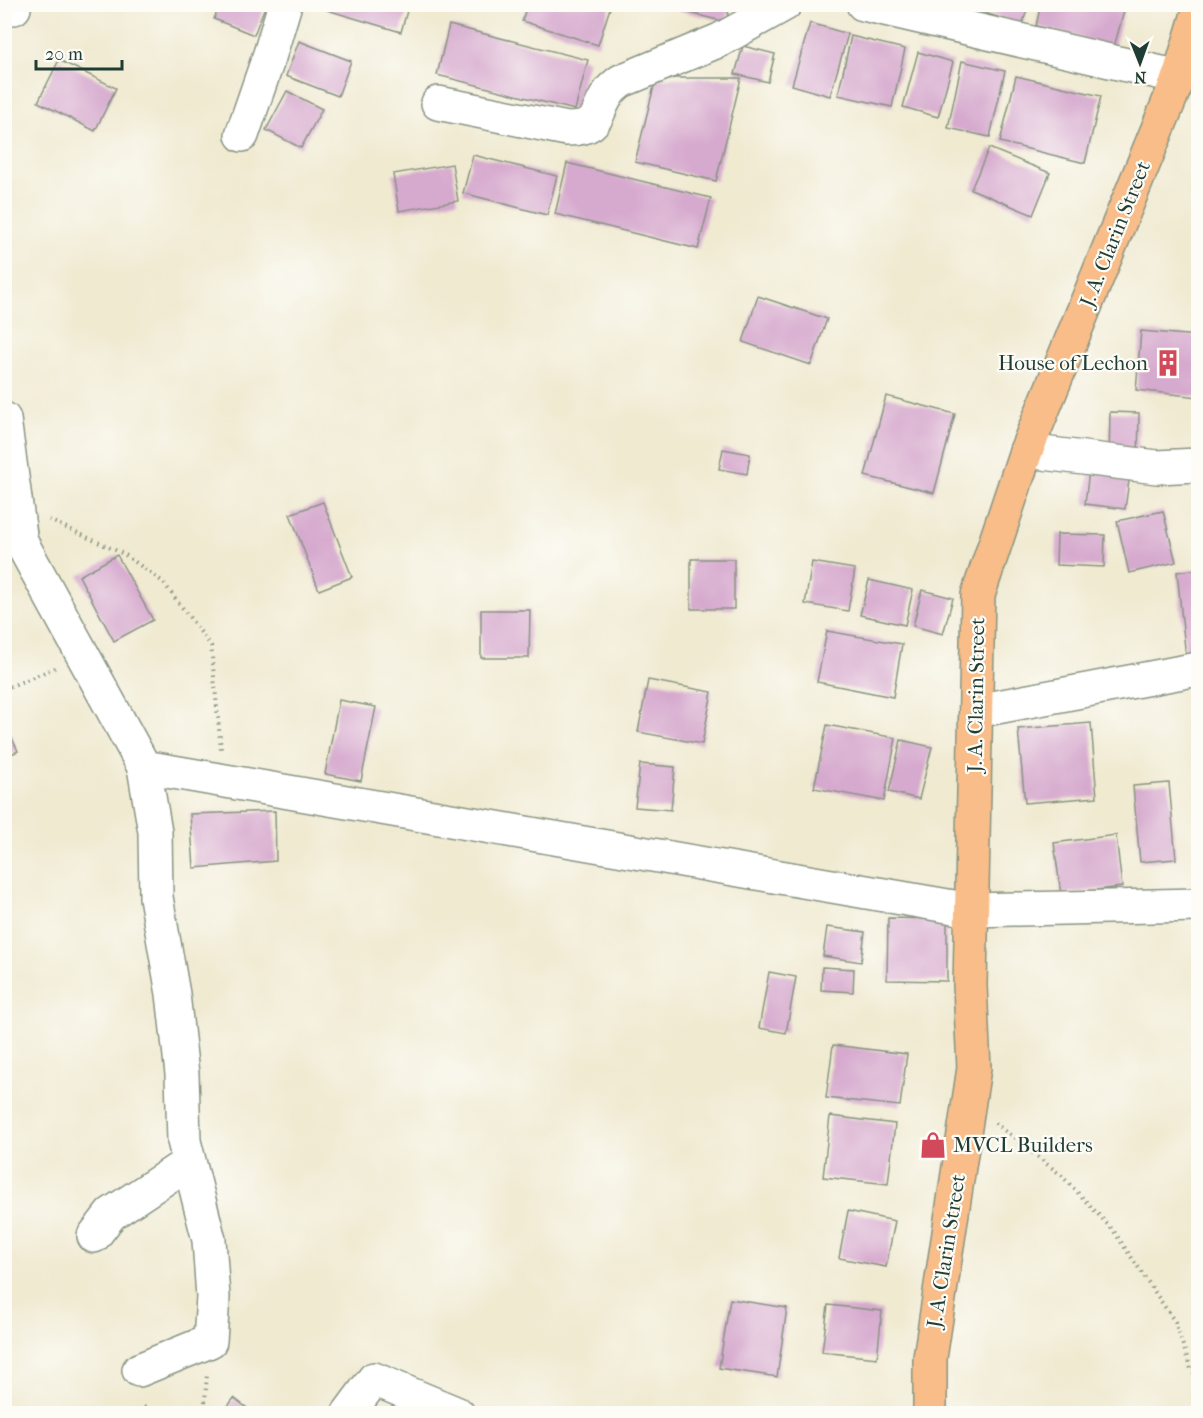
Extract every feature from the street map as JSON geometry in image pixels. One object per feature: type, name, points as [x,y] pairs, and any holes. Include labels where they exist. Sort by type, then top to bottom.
[{"type":"main road","name":"J. A. Clarin Street","points":[[930,1413],[930,1358],[974,1068],[970,987],[978,595],[1026,451],[1179,77],[1198,14]]},
{"type":"street","points":[[242,135],[285,4]]},
{"type":"street","points":[[438,103],[567,129],[582,129],[597,119],[610,91],[621,81],[720,40],[785,4]]},
{"type":"street","points":[[863,4],[1179,77]]},
{"type":"street","points":[[4,418],[21,542],[144,767],[155,832],[156,897],[182,1074],[184,1141],[209,1240],[213,1297],[210,1341],[139,1370]]},
{"type":"street","points":[[1026,451],[1157,467],[1198,465]]},
{"type":"street","points":[[976,711],[1198,669]]},
{"type":"street","points":[[144,767],[971,910],[1198,905]]},
{"type":"street","points":[[94,1236],[111,1214],[188,1162]]},
{"type":"street","points":[[348,1413],[374,1378],[458,1413]]},
{"type":"path","points":[[16,505],[123,554],[164,582],[211,646],[221,753],[195,776]]},
{"type":"path","points":[[4,689],[83,655]]},
{"type":"path","points":[[968,1110],[999,1126],[1062,1176],[1113,1230],[1175,1322],[1191,1369],[1198,1379]]},
{"type":"building","points":[[220,4],[266,4],[254,35],[214,19]]},
{"type":"building","points":[[329,4],[409,4],[401,32],[327,10]]},
{"type":"building","points":[[653,4],[730,4],[726,22]]},
{"type":"building","points":[[958,4],[1029,4],[1022,25]]},
{"type":"building","points":[[1041,4],[1126,4],[1114,47],[1036,26]]},
{"type":"building","points":[[527,5],[611,5],[598,45],[522,21]]},
{"type":"building","points":[[810,23],[848,34],[830,96],[792,85]]},
{"type":"building","points":[[449,25],[588,60],[575,110],[437,75]]},
{"type":"building","points":[[851,36],[905,49],[892,107],[838,95]]},
{"type":"building","points":[[299,41],[351,61],[338,96],[286,76]]},
{"type":"building","points":[[743,46],[775,54],[768,82],[735,74]]},
{"type":"building","points":[[918,52],[953,62],[938,117],[903,107]]},
{"type":"building","points":[[59,60],[116,88],[95,131],[38,102]]},
{"type":"building","points":[[962,61],[1005,71],[990,137],[948,128]]},
{"type":"building","points":[[1016,76],[1101,96],[1085,163],[1000,142]]},
{"type":"building","points":[[656,78],[741,78],[716,181],[635,162]]},
{"type":"building","points":[[287,91],[322,109],[301,148],[266,130]]},
{"type":"building","points":[[989,148],[1050,173],[1033,215],[971,189]]},
{"type":"building","points":[[473,155],[557,176],[547,215],[463,193]]},
{"type":"building","points":[[567,163],[711,198],[698,249],[555,214]]},
{"type":"building","points":[[452,164],[458,201],[399,211],[393,174]]},
{"type":"building","points":[[758,296],[827,319],[811,365],[743,342]]},
{"type":"building","name":"House of Lechon","points":[[1141,331],[1198,336],[1198,397],[1136,390]]},
{"type":"building","points":[[886,396],[955,414],[934,493],[865,476]]},
{"type":"building","points":[[1110,412],[1139,413],[1138,460],[1109,460]]},
{"type":"building","points":[[723,449],[750,454],[747,474],[719,469]]},
{"type":"building","points":[[1090,462],[1131,466],[1125,509],[1085,504]]},
{"type":"building","points":[[323,502],[352,577],[319,590],[290,514]]},
{"type":"building","points":[[1163,511],[1176,562],[1129,573],[1117,521]]},
{"type":"building","points":[[1057,534],[1105,535],[1104,567],[1056,565]]},
{"type":"building","points":[[117,555],[153,620],[114,641],[79,576]]},
{"type":"building","points":[[691,559],[734,559],[734,609],[691,609]]},
{"type":"building","points":[[812,562],[855,569],[848,611],[805,604]]},
{"type":"building","points":[[1198,569],[1198,657],[1186,658],[1177,572]]},
{"type":"building","points":[[869,580],[913,590],[905,625],[860,615]]},
{"type":"building","points":[[922,590],[953,598],[943,634],[913,626]]},
{"type":"building","points":[[481,610],[530,610],[529,658],[481,658]]},
{"type":"building","points":[[827,631],[902,644],[893,697],[817,682]]},
{"type":"building","points":[[648,680],[712,692],[702,744],[638,732]]},
{"type":"building","points":[[339,700],[376,707],[361,781],[325,774]]},
{"type":"building","points":[[4,721],[18,751],[4,757]]},
{"type":"building","points":[[1091,723],[1097,797],[1025,803],[1018,729]]},
{"type":"building","points":[[827,725],[896,738],[884,801],[814,788]]},
{"type":"building","points":[[901,740],[932,747],[919,799],[889,792]]},
{"type":"building","points":[[640,764],[675,767],[671,810],[635,807]]},
{"type":"building","points":[[1169,783],[1176,859],[1140,862],[1133,786]]},
{"type":"building","points":[[275,811],[276,861],[194,868],[190,814]]},
{"type":"building","points":[[1116,835],[1122,887],[1061,894],[1054,843]]},
{"type":"building","points":[[888,918],[947,919],[947,981],[887,980]]},
{"type":"building","points":[[827,927],[865,932],[861,962],[823,956]]},
{"type":"building","points":[[822,967],[854,969],[853,992],[821,990]]},
{"type":"building","points":[[769,972],[796,977],[786,1033],[759,1028]]},
{"type":"building","points":[[833,1045],[907,1054],[900,1106],[826,1098]]},
{"type":"building","points":[[830,1116],[895,1124],[888,1184],[823,1177]]},
{"type":"building","points":[[848,1211],[895,1221],[886,1267],[839,1258]]},
{"type":"building","points":[[730,1299],[787,1308],[777,1377],[719,1368]]},
{"type":"building","points":[[828,1305],[882,1311],[877,1358],[822,1352]]},
{"type":"building","points":[[234,1398],[255,1414],[222,1414]]},
{"type":"building","points":[[145,1406],[155,1414],[140,1414]]},
{"type":"place","name":"House of Lechon","points":[[1168,363]]},
{"type":"place","name":"MVCL Builders","points":[[933,1145]]}]
